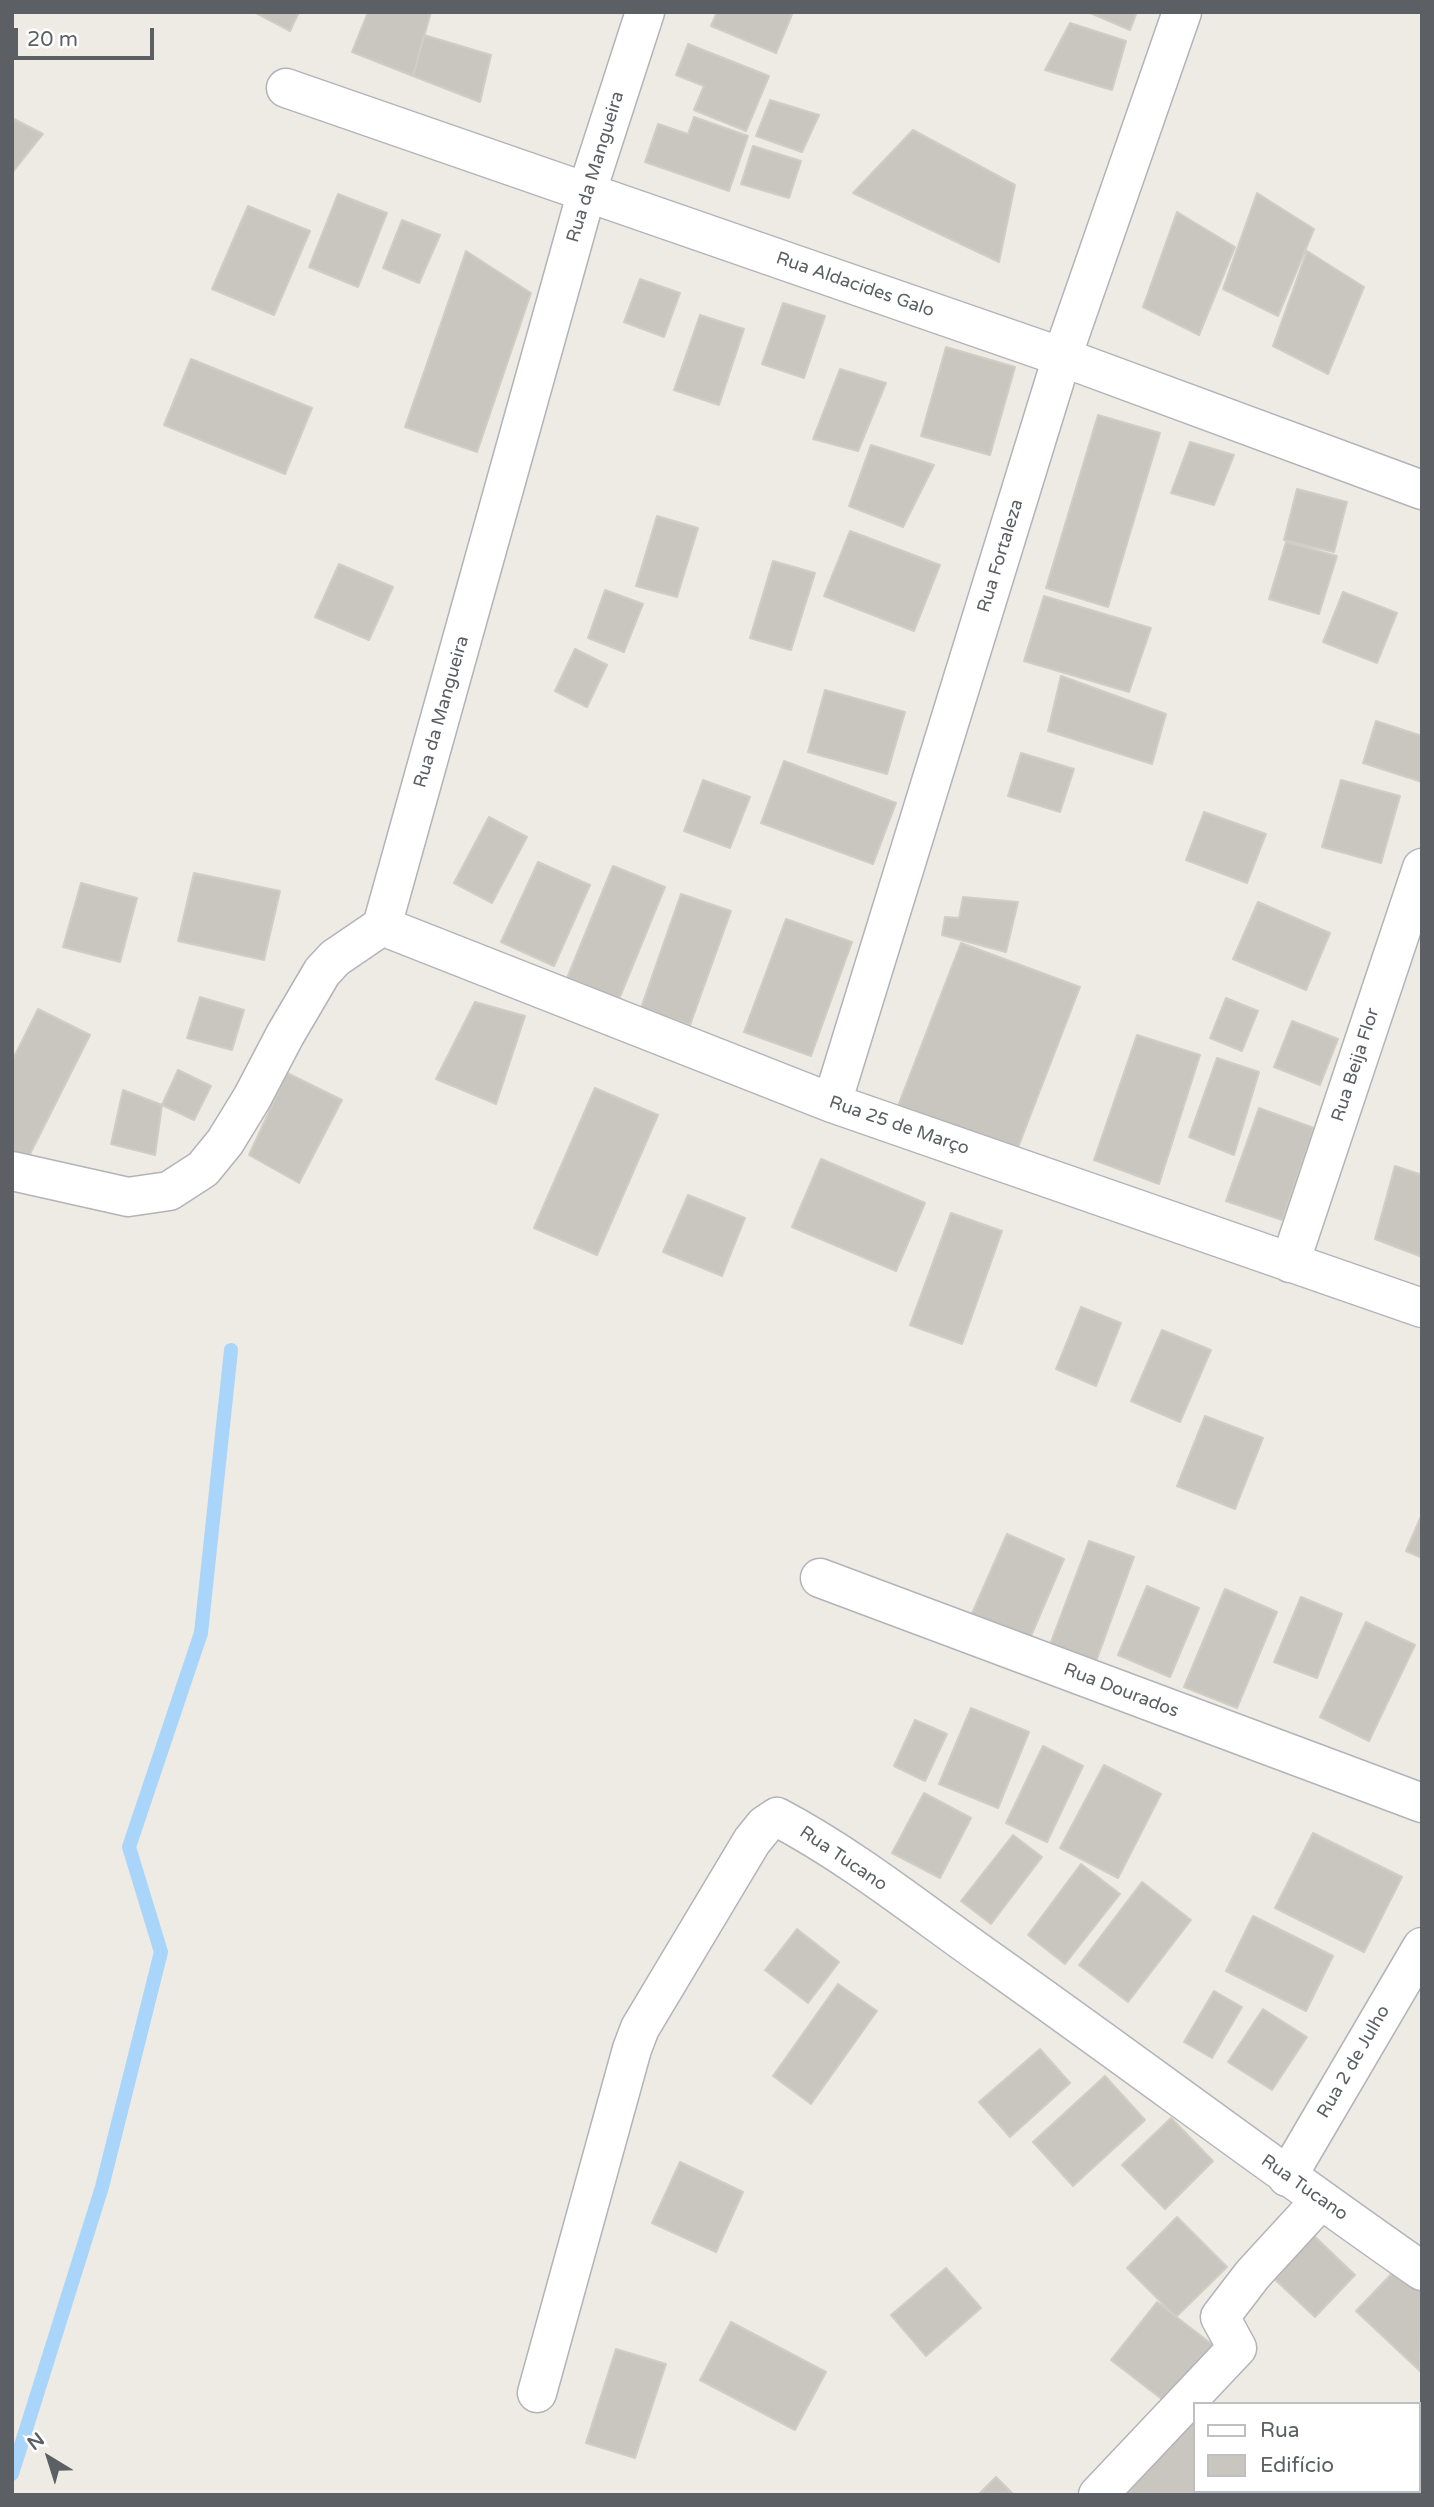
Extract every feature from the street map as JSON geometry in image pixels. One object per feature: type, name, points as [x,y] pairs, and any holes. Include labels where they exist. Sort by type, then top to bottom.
[{"type":"street","name":"Rua da Mangueira","points":[[383,926],[587,191],[645,12]]},
{"type":"street","name":"Rua Fortaleza","points":[[832,1103],[1062,357],[1182,12]]},
{"type":"street","name":"Rua Aldacides Galo","points":[[286,88],[1062,357],[1422,490]]},
{"type":"street","name":"Rua Beija Flor","points":[[1290,1262],[1422,868]]},
{"type":"street","name":"Rua 25 de Março","points":[[383,926],[832,1103],[1422,1308]]},
{"type":"street","points":[[12,1171],[128,1197],[169,1191],[202,1168],[225,1142],[253,1098],[285,1035],[322,972],[335,958],[383,926]]},
{"type":"street","name":"Rua Dourados","points":[[820,1578],[1422,1803]]},
{"type":"street","name":"Rua Tucano","points":[[537,2393],[640,2028],[752,1841],[765,1825],[777,1817],[888,1889],[1422,2271]]},
{"type":"street","name":"Rua 2 de Julho","points":[[1287,2177],[1422,1947]]},
{"type":"street","points":[[1098,2495],[1237,2348],[1220,2317],[1253,2274],[1321,2200]]},
{"type":"building","points":[[254,12],[299,12],[290,31]]},
{"type":"building","points":[[368,12],[431,12],[413,76],[352,52]]},
{"type":"building","points":[[717,12],[793,12],[776,53],[711,26]]},
{"type":"building","points":[[1088,12],[1137,12],[1130,30]]},
{"type":"building","points":[[1070,23],[1126,41],[1112,90],[1045,70]]},
{"type":"building","points":[[424,35],[491,55],[480,102],[413,76]]},
{"type":"building","points":[[688,44],[769,76],[746,131],[694,110],[704,86],[676,75]]},
{"type":"building","points":[[770,100],[819,115],[802,152],[756,136]]},
{"type":"building","points":[[694,117],[748,136],[729,191],[645,162],[658,124],[688,134]]},
{"type":"building","points":[[12,118],[43,134],[12,173]]},
{"type":"building","points":[[913,130],[1015,185],[999,262],[853,193]]},
{"type":"building","points":[[753,146],[801,161],[789,198],[741,184]]},
{"type":"building","points":[[1257,193],[1314,229],[1278,316],[1223,289]]},
{"type":"building","points":[[338,194],[387,213],[358,287],[309,267]]},
{"type":"building","points":[[248,206],[310,231],[274,315],[212,289]]},
{"type":"building","points":[[1177,212],[1235,247],[1199,335],[1143,307]]},
{"type":"building","points":[[402,220],[440,235],[419,283],[383,268]]},
{"type":"building","points":[[466,251],[531,293],[477,452],[405,427]]},
{"type":"building","points":[[1307,251],[1364,287],[1328,374],[1273,346]]},
{"type":"building","points":[[640,279],[680,293],[664,337],[624,322]]},
{"type":"building","points":[[783,303],[825,316],[804,378],[762,364]]},
{"type":"building","points":[[700,315],[744,329],[719,405],[674,390]]},
{"type":"building","points":[[946,347],[1015,367],[990,455],[921,436]]},
{"type":"building","points":[[191,359],[312,408],[285,474],[164,425]]},
{"type":"building","points":[[840,369],[886,383],[858,451],[813,439]]},
{"type":"building","points":[[1098,415],[1160,433],[1108,607],[1046,588]]},
{"type":"building","points":[[1190,442],[1234,455],[1214,505],[1171,493]]},
{"type":"building","points":[[871,445],[934,465],[903,527],[849,506]]},
{"type":"building","points":[[1297,489],[1347,502],[1334,552],[1284,540]]},
{"type":"building","points":[[657,516],[698,528],[677,597],[636,586]]},
{"type":"building","points":[[850,531],[940,565],[914,631],[824,596]]},
{"type":"building","points":[[1286,542],[1337,556],[1319,614],[1269,599]]},
{"type":"building","points":[[773,561],[815,573],[791,650],[750,638]]},
{"type":"building","points":[[339,564],[393,587],[369,640],[315,617]]},
{"type":"building","points":[[605,590],[643,604],[624,652],[588,638]]},
{"type":"building","points":[[1343,592],[1397,613],[1377,663],[1323,642]]},
{"type":"building","points":[[1044,596],[1151,628],[1129,692],[1024,661]]},
{"type":"building","points":[[575,649],[607,665],[587,707],[555,691]]},
{"type":"building","points":[[1061,676],[1166,714],[1152,764],[1048,731]]},
{"type":"building","points":[[825,690],[905,712],[887,774],[808,752]]},
{"type":"building","points":[[1376,721],[1422,736],[1422,782],[1363,763]]},
{"type":"building","points":[[1021,753],[1074,769],[1060,812],[1008,796]]},
{"type":"building","points":[[784,761],[896,803],[873,864],[761,823]]},
{"type":"building","points":[[703,780],[750,797],[730,848],[684,831]]},
{"type":"building","points":[[1341,780],[1400,796],[1381,863],[1322,847]]},
{"type":"building","points":[[1204,812],[1266,834],[1247,883],[1186,860]]},
{"type":"building","points":[[489,817],[527,837],[492,903],[454,883]]},
{"type":"building","points":[[538,862],[590,885],[554,966],[501,942]]},
{"type":"building","points":[[613,866],[665,887],[615,1009],[563,988]]},
{"type":"building","points":[[194,873],[280,891],[264,960],[178,941]]},
{"type":"building","points":[[81,883],[137,898],[120,962],[63,947]]},
{"type":"building","points":[[681,894],[731,911],[690,1025],[641,1008]]},
{"type":"building","points":[[963,897],[1018,902],[1006,952],[942,935],[945,917],[959,918]]},
{"type":"building","points":[[1258,902],[1330,933],[1306,990],[1233,959]]},
{"type":"building","points":[[786,919],[852,942],[811,1056],[744,1032]]},
{"type":"building","points":[[961,943],[1080,987],[1017,1150],[898,1106]]},
{"type":"building","points":[[200,997],[244,1010],[232,1050],[187,1038]]},
{"type":"building","points":[[1226,998],[1258,1011],[1242,1051],[1210,1038]]},
{"type":"building","points":[[475,1002],[525,1016],[496,1104],[436,1079]]},
{"type":"building","points":[[38,1009],[90,1035],[28,1158],[12,1150],[12,1061]]},
{"type":"building","points":[[1292,1021],[1338,1039],[1320,1085],[1274,1067]]},
{"type":"building","points":[[1137,1035],[1200,1055],[1159,1184],[1094,1160]]},
{"type":"building","points":[[1217,1058],[1259,1072],[1234,1155],[1189,1137]]},
{"type":"building","points":[[178,1070],[211,1086],[194,1120],[162,1105]]},
{"type":"building","points":[[287,1073],[342,1100],[299,1183],[249,1155]]},
{"type":"building","points":[[595,1088],[658,1115],[597,1255],[534,1228]]},
{"type":"building","points":[[123,1090],[162,1105],[155,1155],[111,1144]]},
{"type":"building","points":[[1259,1108],[1314,1128],[1282,1220],[1226,1201]]},
{"type":"building","points":[[821,1159],[925,1203],[896,1271],[792,1227]]},
{"type":"building","points":[[1395,1166],[1422,1175],[1422,1257],[1375,1239]]},
{"type":"building","points":[[688,1195],[745,1218],[722,1276],[663,1252]]},
{"type":"building","points":[[951,1213],[1002,1231],[962,1344],[910,1325]]},
{"type":"building","points":[[1081,1307],[1121,1323],[1096,1386],[1056,1369]]},
{"type":"building","points":[[1162,1330],[1211,1350],[1180,1422],[1131,1401]]},
{"type":"building","points":[[1205,1416],[1263,1438],[1235,1509],[1177,1486]]},
{"type":"building","points":[[1422,1514],[1422,1558],[1406,1551]]},
{"type":"building","points":[[1007,1534],[1064,1559],[1028,1643],[970,1618]]},
{"type":"building","points":[[1089,1541],[1134,1557],[1094,1667],[1048,1650]]},
{"type":"building","points":[[1147,1586],[1199,1608],[1170,1677],[1118,1655]]},
{"type":"building","points":[[1225,1589],[1277,1612],[1237,1708],[1184,1687]]},
{"type":"building","points":[[1301,1597],[1342,1614],[1317,1678],[1274,1662]]},
{"type":"building","points":[[1366,1622],[1415,1645],[1369,1741],[1320,1717]]},
{"type":"building","points":[[971,1708],[1029,1732],[998,1808],[939,1784]]},
{"type":"building","points":[[915,1720],[947,1734],[925,1781],[894,1766]]},
{"type":"building","points":[[1043,1746],[1083,1766],[1047,1842],[1006,1823]]},
{"type":"building","points":[[1104,1765],[1161,1794],[1118,1878],[1060,1848]]},
{"type":"building","points":[[924,1793],[971,1818],[940,1878],[892,1853]]},
{"type":"building","points":[[1313,1833],[1402,1877],[1364,1952],[1275,1908]]},
{"type":"building","points":[[1013,1835],[1042,1857],[991,1924],[961,1901]]},
{"type":"building","points":[[1081,1864],[1120,1894],[1065,1964],[1028,1935]]},
{"type":"building","points":[[1142,1882],[1191,1920],[1128,2002],[1079,1965]]},
{"type":"building","points":[[1253,1916],[1333,1956],[1306,2011],[1226,1971]]},
{"type":"building","points":[[797,1929],[839,1962],[808,2003],[765,1970]]},
{"type":"building","points":[[838,1984],[877,2011],[811,2104],[773,2076]]},
{"type":"building","points":[[1214,1991],[1242,2007],[1212,2058],[1184,2042]]},
{"type":"building","points":[[1263,2009],[1307,2037],[1272,2090],[1228,2062]]},
{"type":"building","points":[[1040,2049],[1070,2083],[1010,2137],[979,2102]]},
{"type":"building","points":[[1105,2076],[1145,2120],[1073,2186],[1033,2142]]},
{"type":"building","points":[[1171,2118],[1213,2161],[1165,2209],[1122,2165]]},
{"type":"building","points":[[680,2162],[743,2192],[716,2252],[652,2223]]},
{"type":"building","points":[[1177,2217],[1227,2267],[1176,2317],[1127,2268]]},
{"type":"building","points":[[1309,2231],[1355,2275],[1315,2317],[1268,2273]]},
{"type":"building","points":[[1399,2266],[1422,2287],[1420,2371],[1356,2311]]},
{"type":"building","points":[[946,2268],[981,2308],[926,2356],[891,2315]]},
{"type":"building","points":[[1157,2302],[1218,2349],[1172,2407],[1111,2360]]},
{"type":"building","points":[[731,2322],[826,2372],[795,2430],[700,2380]]},
{"type":"building","points":[[616,2349],[666,2364],[635,2458],[586,2443]]},
{"type":"building","points":[[1192,2414],[1192,2493],[1215,2493],[1214,2495],[1127,2495]]},
{"type":"building","points":[[996,2477],[1014,2495],[978,2495]]},
{"type":"waterway","points":[[12,2474],[102,2187],[161,1952],[129,1847],[201,1633],[231,1350]]}]
